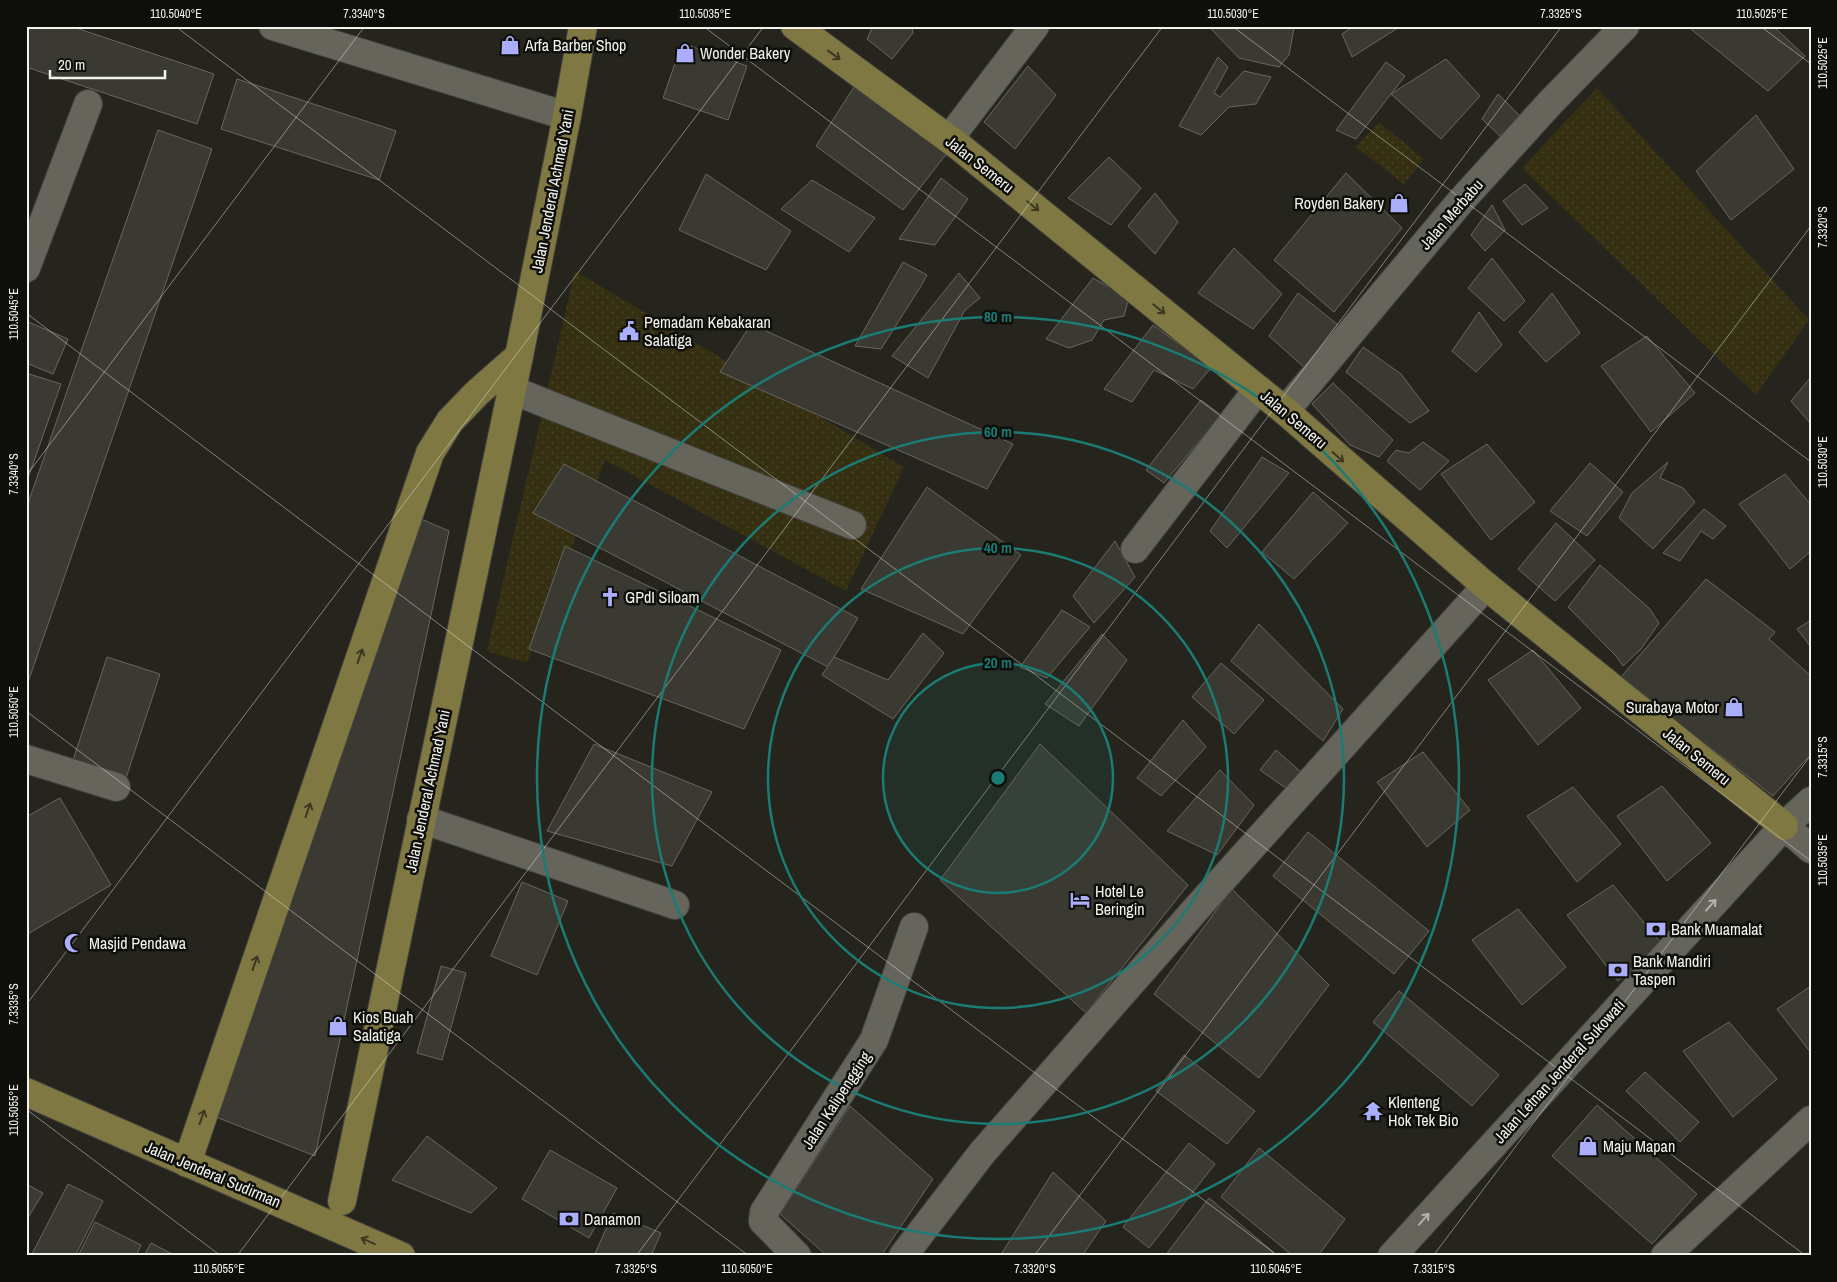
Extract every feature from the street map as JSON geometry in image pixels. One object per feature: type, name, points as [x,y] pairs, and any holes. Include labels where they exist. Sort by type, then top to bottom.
[{"type":"main road","name":"Jalan Jenderal Achmad Yani","points":[[339,1214],[519,356],[583,26]]},
{"type":"main road","name":"Jalan Semeru","points":[[795,26],[948,139],[1258,389],[1486,586],[1784,826]]},
{"type":"main road","points":[[187,1163],[430,453],[450,421],[519,356]]},
{"type":"main road","name":"Jalan Jenderal Sudirman","points":[[26,1092],[187,1163],[339,1214],[400,1256]]},
{"type":"street","points":[[273,26],[567,116]]},
{"type":"street","points":[[948,139],[1035,26]]},
{"type":"street","name":"Jalan Merbabu","points":[[1285,411],[1460,202],[1550,103],[1625,26]]},
{"type":"street","points":[[26,268],[88,104]]},
{"type":"street","points":[[1135,549],[1258,389]]},
{"type":"street","points":[[512,390],[852,525]]},
{"type":"street","points":[[903,1256],[982,1152],[1196,908],[1486,586]]},
{"type":"street","points":[[26,759],[116,787]]},
{"type":"street","name":"Jalan Letnan Jenderal Sukowati","points":[[1392,1256],[1784,826],[1811,801]]},
{"type":"street","points":[[421,819],[675,905]]},
{"type":"street","points":[[1784,826],[1811,849]]},
{"type":"street","name":"Jalan Kalipengging","points":[[797,1256],[763,1220],[764,1212],[874,1040],[914,927]]},
{"type":"street","points":[[1665,1256],[1811,1120]]},
{"type":"shaded area","points":[[1597,88],[1809,320],[1756,395],[1522,168]]},
{"type":"shaded area","points":[[1379,122],[1424,159],[1404,184],[1356,147]]},
{"type":"shaded area","points":[[575,271],[904,467],[846,591],[605,460],[527,663],[487,651]]},
{"type":"building","points":[[26,26],[70,26],[214,74],[197,124],[26,67]]},
{"type":"building","points":[[873,26],[912,26],[913,33],[892,59],[867,39]]},
{"type":"building","points":[[1212,26],[1293,26],[1289,55],[1279,67],[1239,58],[1210,28]]},
{"type":"building","points":[[1354,26],[1401,26],[1352,57],[1342,34]]},
{"type":"building","points":[[1687,26],[1773,26],[1805,56],[1768,91]]},
{"type":"building","points":[[682,43],[747,66],[728,120],[663,98]]},
{"type":"building","points":[[1218,57],[1228,67],[1214,93],[1220,97],[1244,71],[1271,77],[1256,104],[1229,107],[1201,135],[1179,126]]},
{"type":"building","points":[[1446,59],[1480,96],[1441,139],[1391,94]]},
{"type":"building","points":[[1386,62],[1405,76],[1356,139],[1336,130]]},
{"type":"building","points":[[1028,66],[1056,95],[1015,149],[984,122]]},
{"type":"building","points":[[237,79],[396,131],[379,180],[221,129]]},
{"type":"building","points":[[854,87],[947,153],[903,210],[816,146]]},
{"type":"building","points":[[1498,94],[1522,118],[1501,137],[1482,119]]},
{"type":"building","points":[[1756,115],[1794,169],[1731,220],[1696,171]]},
{"type":"building","points":[[158,130],[212,149],[26,688],[26,509]]},
{"type":"building","points":[[1109,157],[1141,188],[1111,225],[1068,198]]},
{"type":"building","points":[[1346,173],[1402,228],[1334,312],[1274,260]]},
{"type":"building","points":[[706,174],[791,231],[766,270],[679,230]]},
{"type":"building","points":[[941,178],[968,199],[935,245],[899,239]]},
{"type":"building","points":[[812,180],[875,218],[849,252],[781,209]]},
{"type":"building","points":[[1525,184],[1548,208],[1522,225],[1503,201]]},
{"type":"building","points":[[1155,193],[1178,222],[1155,254],[1128,226]]},
{"type":"building","points":[[1492,205],[1505,230],[1485,251],[1471,235]]},
{"type":"building","points":[[1234,248],[1282,294],[1253,329],[1198,293]]},
{"type":"building","points":[[1492,258],[1525,301],[1504,321],[1468,288]]},
{"type":"building","points":[[903,262],[927,275],[921,286],[881,349],[855,346]]},
{"type":"building","points":[[959,273],[980,298],[965,310],[928,378],[892,356]]},
{"type":"building","points":[[1093,278],[1129,298],[1124,316],[1104,320],[1092,340],[1069,348],[1046,339]]},
{"type":"building","points":[[1298,293],[1342,328],[1305,368],[1269,336]]},
{"type":"building","points":[[1552,293],[1580,333],[1546,362],[1519,332]]},
{"type":"building","points":[[1479,312],[1502,345],[1476,372],[1452,351]]},
{"type":"building","points":[[26,321],[68,339],[53,374],[26,363]]},
{"type":"building","points":[[751,324],[1013,444],[987,489],[720,372]]},
{"type":"building","points":[[1153,325],[1210,369],[1193,389],[1154,370],[1132,402],[1104,389]]},
{"type":"building","points":[[1647,336],[1695,393],[1651,432],[1601,366]]},
{"type":"building","points":[[1363,347],[1401,374],[1429,411],[1410,423],[1346,372]]},
{"type":"building","points":[[26,373],[61,384],[26,484]]},
{"type":"building","points":[[1811,377],[1811,424],[1791,401]]},
{"type":"building","points":[[1333,383],[1393,440],[1379,457],[1350,445],[1312,404]]},
{"type":"building","points":[[1201,400],[1221,415],[1164,483],[1146,470]]},
{"type":"building","points":[[1423,442],[1449,461],[1420,490],[1387,461],[1396,450],[1409,453]]},
{"type":"building","points":[[1487,444],[1535,502],[1491,540],[1441,474]]},
{"type":"building","points":[[1262,457],[1289,473],[1227,548],[1210,531]]},
{"type":"building","points":[[1668,462],[1660,478],[1683,488],[1695,502],[1653,549],[1619,518],[1632,493]]},
{"type":"building","points":[[1590,463],[1623,492],[1587,536],[1550,511]]},
{"type":"building","points":[[564,464],[858,618],[828,667],[533,513]]},
{"type":"building","points":[[1785,474],[1811,505],[1811,551],[1790,569],[1739,504]]},
{"type":"building","points":[[927,487],[1021,555],[963,634],[861,589]]},
{"type":"building","points":[[1313,492],[1348,523],[1294,579],[1262,552]]},
{"type":"building","points":[[1704,509],[1726,526],[1713,539],[1701,531],[1680,561],[1663,553]]},
{"type":"building","points":[[421,519],[449,531],[315,1156],[216,1117]]},
{"type":"building","points":[[1556,523],[1595,560],[1555,601],[1518,569]]},
{"type":"building","points":[[1115,541],[1135,577],[1094,623],[1073,596]]},
{"type":"building","name":"GPdI Siloam","points":[[565,546],[781,650],[744,729],[529,649]]},
{"type":"building","points":[[1600,565],[1649,608],[1659,623],[1641,649],[1623,666],[1616,656],[1568,607]]},
{"type":"building","name":"Surabaya Motor","points":[[1706,579],[1775,632],[1769,639],[1811,676],[1811,754],[1773,796],[1620,678]]},
{"type":"building","points":[[1062,610],[1090,627],[1047,678],[1020,667]]},
{"type":"building","points":[[1811,620],[1811,647],[1797,629]]},
{"type":"building","points":[[1259,624],[1343,709],[1323,741],[1231,661]]},
{"type":"building","points":[[923,633],[944,653],[893,719],[822,675],[834,657],[888,680]]},
{"type":"building","points":[[1102,634],[1127,660],[1079,726],[1045,704]]},
{"type":"building","points":[[1533,650],[1581,708],[1538,745],[1488,680]]},
{"type":"building","points":[[107,657],[160,674],[126,778],[73,760]]},
{"type":"building","points":[[1221,663],[1264,700],[1234,734],[1192,697]]},
{"type":"building","points":[[1183,720],[1206,747],[1161,796],[1137,778]]},
{"type":"building","points":[[594,744],[712,792],[672,866],[547,831]]},
{"type":"building","points":[[1040,744],[1188,885],[1086,1013],[940,880]]},
{"type":"building","points":[[1276,750],[1301,772],[1287,789],[1260,770]]},
{"type":"building","points":[[1423,752],[1470,810],[1427,847],[1377,782]]},
{"type":"building","points":[[1220,770],[1254,805],[1217,855],[1167,831]]},
{"type":"building","points":[[1662,786],[1711,843],[1667,881],[1617,816]]},
{"type":"building","points":[[1573,787],[1621,844],[1577,882],[1527,816]]},
{"type":"building","points":[[60,798],[111,885],[26,935],[26,817]]},
{"type":"building","points":[[1308,832],[1429,931],[1394,974],[1273,876]]},
{"type":"building","points":[[522,882],[568,901],[537,975],[491,956]]},
{"type":"building","points":[[1613,885],[1661,943],[1618,981],[1567,915]]},
{"type":"building","points":[[1232,889],[1329,985],[1259,1078],[1154,994]]},
{"type":"building","points":[[1518,909],[1566,967],[1522,1005],[1472,940]]},
{"type":"building","points":[[441,966],[466,973],[442,1060],[417,1053]]},
{"type":"building","points":[[1811,986],[1811,1053],[1777,1009]]},
{"type":"building","points":[[1399,991],[1499,1075],[1472,1106],[1373,1022]]},
{"type":"building","points":[[1729,1022],[1777,1079],[1733,1117],[1683,1051]]},
{"type":"building","points":[[1184,1055],[1255,1111],[1227,1144],[1156,1091]]},
{"type":"building","points":[[1645,1072],[1699,1122],[1680,1142],[1626,1091]]},
{"type":"building","points":[[1597,1105],[1697,1194],[1652,1244],[1552,1156]]},
{"type":"building","points":[[850,1106],[933,1179],[881,1256],[827,1256],[780,1214]]},
{"type":"building","points":[[427,1136],[497,1188],[471,1213],[392,1180]]},
{"type":"building","points":[[1189,1143],[1215,1164],[1149,1248],[1123,1227]]},
{"type":"building","points":[[1259,1148],[1345,1219],[1318,1256],[1293,1256],[1221,1197]]},
{"type":"building","points":[[550,1150],[617,1188],[589,1238],[522,1199]]},
{"type":"building","points":[[1053,1172],[1106,1221],[1082,1256],[1000,1256]]},
{"type":"building","points":[[26,1184],[43,1193],[26,1221]]},
{"type":"building","points":[[68,1184],[103,1201],[75,1256],[31,1256]]},
{"type":"building","points":[[1209,1198],[1215,1203],[1278,1256],[1165,1256]]},
{"type":"building","points":[[613,1213],[661,1233],[651,1256],[594,1256]]},
{"type":"building","points":[[95,1222],[141,1245],[136,1256],[78,1256]]},
{"type":"building","points":[[151,1243],[176,1256],[144,1256]]},
{"type":"place","name":"Arfa Barber Shop","points":[[510,45]]},
{"type":"place","name":"Wonder Bakery","points":[[685,53]]},
{"type":"place","name":"Royden Bakery","points":[[1399,203]]},
{"type":"place","name":"Pemadam Kebakaran Salatiga","points":[[629,331]]},
{"type":"place","name":"GPdI Siloam","points":[[610,597]]},
{"type":"place","name":"Surabaya Motor","points":[[1734,707]]},
{"type":"place","name":"Hotel Le Beringin","points":[[1080,900]]},
{"type":"place","name":"Bank Muamalat","points":[[1656,929]]},
{"type":"place","name":"Masjid Pendawa","points":[[74,943]]},
{"type":"place","name":"Bank Mandiri Taspen","points":[[1618,970]]},
{"type":"place","name":"Kios Buah Salatiga","points":[[338,1026]]},
{"type":"place","name":"Klenteng Hok Tek Bio","points":[[1373,1111]]},
{"type":"place","name":"Maju Mapan","points":[[1588,1146]]},
{"type":"place","name":"Danamon","points":[[569,1219]]}]
